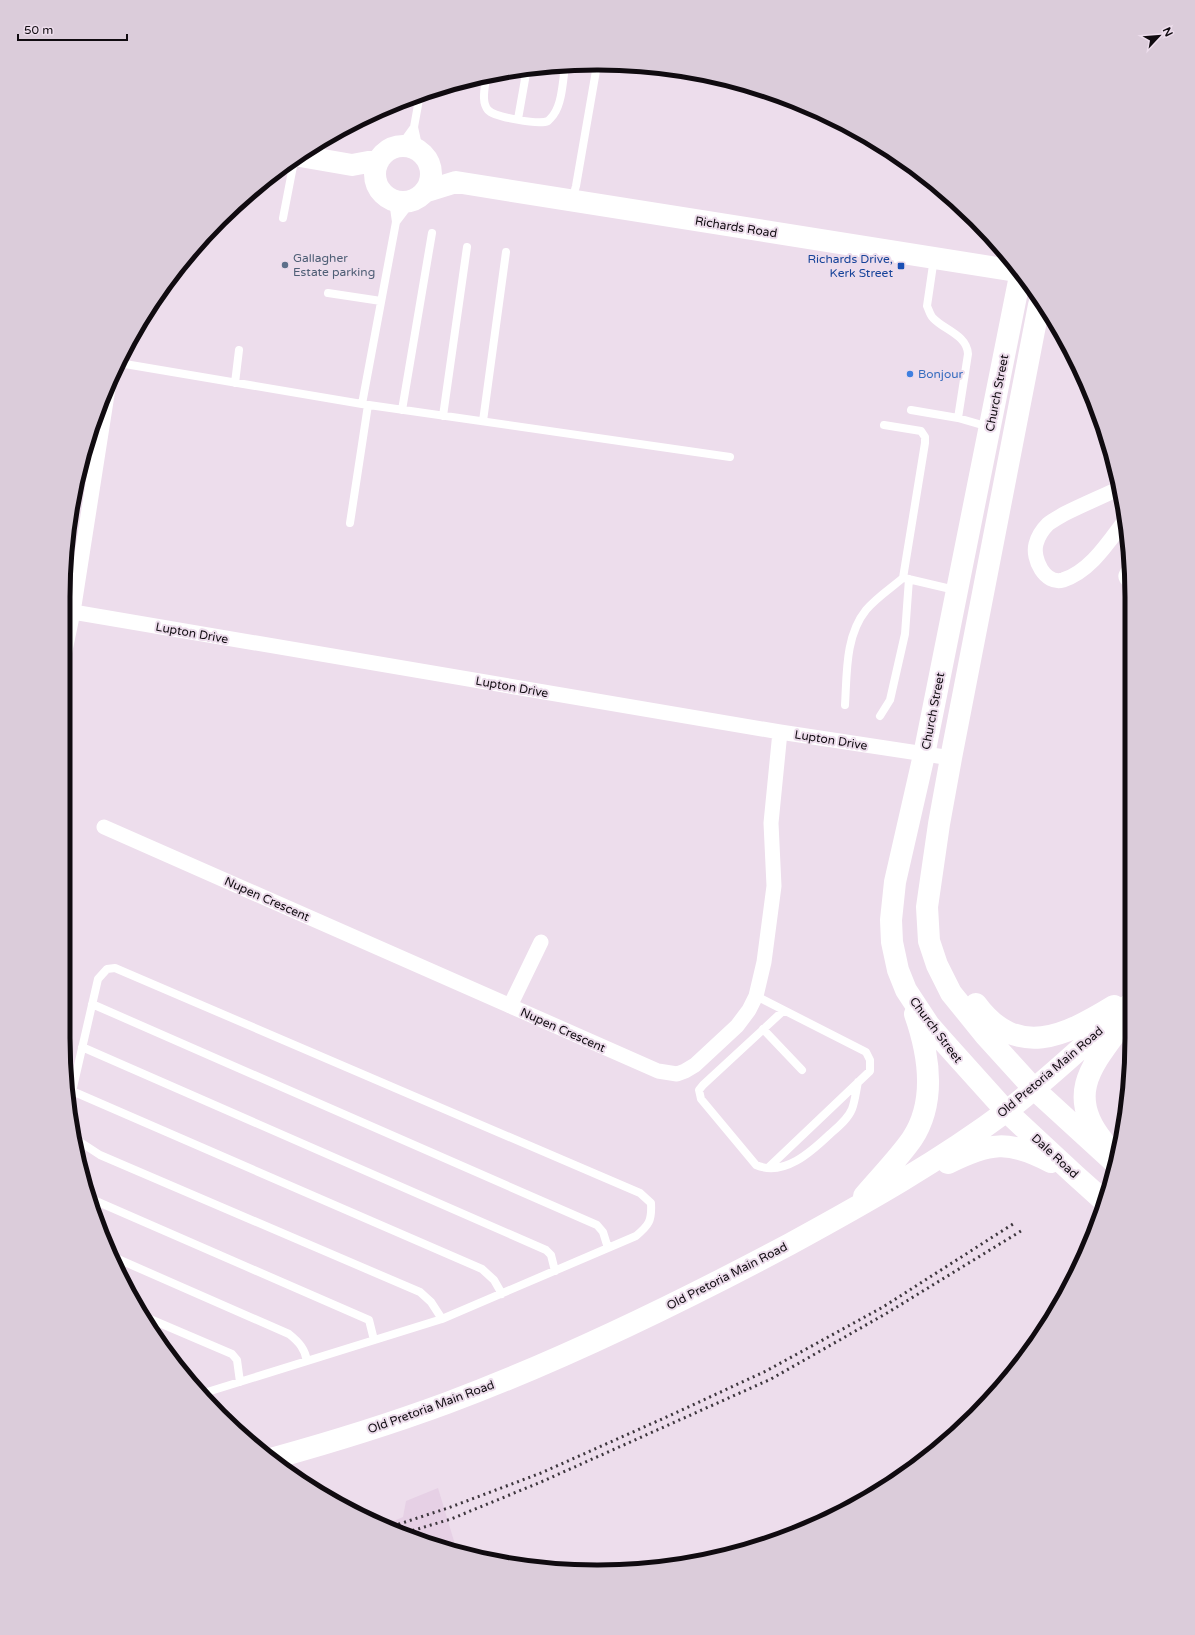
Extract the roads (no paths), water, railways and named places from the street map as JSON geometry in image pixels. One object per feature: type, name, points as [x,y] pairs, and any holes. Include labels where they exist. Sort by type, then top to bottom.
[{"type":"main road","points":[[392,148],[417,153],[432,178],[411,198],[385,196],[379,188],[377,169],[384,153],[392,148]]},
{"type":"main road","name":"Richards Road","points":[[417,153],[456,182],[1010,269]]},
{"type":"main road","points":[[307,157],[377,169]]},
{"type":"main road","name":"Richards Road","points":[[411,198],[456,182]]},
{"type":"main road","name":"Church Street","points":[[1006,1111],[929,1025],[906,990],[893,951],[891,920],[896,882],[924,755],[1019,280]]},
{"type":"main road","name":"Church Street","points":[[1034,1088],[985,1035],[951,993],[931,949],[927,916],[928,895],[951,758],[1038,308]]},
{"type":"main road","points":[[928,928],[962,984],[978,1007],[994,1023],[1019,1037],[1042,1038],[1073,1028],[1102,1014],[1125,1000]]},
{"type":"main road","points":[[857,1208],[912,1139],[925,1110],[929,1082],[926,1052],[921,1031],[906,990]]},
{"type":"main road","name":"Old Pretoria Main Road","points":[[277,1457],[403,1419],[524,1372],[662,1310],[857,1208],[929,1163],[1006,1111],[1125,1008]]},
{"type":"main road","points":[[1112,1152],[1101,1139],[1086,1114],[1084,1094],[1094,1063],[1125,1020]]},
{"type":"main road","points":[[1034,1088],[1111,1159]]},
{"type":"main road","name":"Dale Road","points":[[1006,1111],[1100,1197]]},
{"type":"main road","points":[[857,1208],[964,1155],[997,1146],[1007,1146],[1027,1150],[1075,1175]]},
{"type":"street","points":[[70,602],[103,414]]},
{"type":"street","points":[[1114,491],[1050,522],[1040,533],[1035,546],[1036,558],[1040,569],[1050,579],[1056,580],[1061,580],[1076,574],[1090,563],[1120,527]]},
{"type":"street","name":"Lupton Drive","points":[[70,613],[780,732],[951,758]]},
{"type":"street","name":"Nupen Crescent","points":[[104,827],[658,1071],[673,1074],[685,1071],[696,1065],[723,1040],[745,1016],[756,996],[762,970],[774,886],[771,823],[780,732]]},
{"type":"street","points":[[510,1006],[541,942]]},
{"type":"lane","points":[[572,201],[576,186],[596,70]]},
{"type":"lane","points":[[486,82],[484,103],[489,111],[496,115],[518,119],[538,122],[547,121],[554,116],[558,108],[564,71]]},
{"type":"lane","points":[[518,119],[526,75]]},
{"type":"lane","points":[[417,153],[414,127],[419,102]]},
{"type":"lane","points":[[414,127],[417,153]]},
{"type":"lane","points":[[282,218],[293,167]]},
{"type":"lane","points":[[350,524],[380,301],[396,222],[411,198]]},
{"type":"lane","points":[[396,222],[411,198]]},
{"type":"lane","points":[[402,410],[432,233]]},
{"type":"lane","points":[[443,416],[467,247]]},
{"type":"lane","points":[[483,421],[506,252]]},
{"type":"lane","points":[[934,258],[927,306],[929,312],[933,318],[962,340],[968,349],[958,418]]},
{"type":"lane","points":[[328,293],[380,301]]},
{"type":"lane","points":[[235,383],[239,350]]},
{"type":"lane","points":[[124,364],[402,410],[730,457]]},
{"type":"lane","points":[[911,410],[958,418],[990,428]]},
{"type":"lane","points":[[880,716],[890,700],[905,634],[906,579],[925,437],[921,431],[884,425]]},
{"type":"lane","points":[[1124,570],[1122,573],[1122,578],[1125,581]]},
{"type":"lane","points":[[845,705],[850,645],[854,630],[866,610],[880,596],[906,579],[957,590]]},
{"type":"lane","points":[[73,1087],[98,979],[107,969],[115,968],[640,1193],[651,1203],[652,1214],[648,1226],[636,1236],[502,1294],[442,1319],[208,1392]]},
{"type":"lane","points":[[756,996],[866,1052],[870,1060],[870,1071],[768,1168]]},
{"type":"lane","points":[[92,1004],[597,1225],[604,1232],[608,1248]]},
{"type":"lane","points":[[783,1011],[702,1085],[699,1090],[699,1095],[756,1165],[762,1168],[783,1166],[799,1160],[814,1149],[844,1122],[852,1110],[858,1082]]},
{"type":"lane","points":[[763,1029],[802,1070]]},
{"type":"lane","points":[[82,1047],[546,1250],[551,1255],[555,1271]]},
{"type":"lane","points":[[74,1095],[482,1269],[494,1280],[502,1294]]},
{"type":"lane","points":[[81,1143],[107,1158],[420,1292],[431,1302],[442,1319]]},
{"type":"lane","points":[[96,1201],[369,1320],[374,1340]]},
{"type":"lane","points":[[119,1259],[289,1334],[304,1350],[307,1361]]},
{"type":"lane","points":[[152,1320],[232,1354],[238,1360],[240,1382]]},
{"type":"railway","points":[[396,1525],[448,1508],[541,1473],[766,1371],[883,1307],[1013,1224]]},
{"type":"railway","points":[[412,1531],[451,1519],[541,1482],[771,1379],[887,1313],[1021,1231]]},
{"type":"place","name":"Gallagher Estate parking","points":[[285,265]]},
{"type":"place","name":"Richards Drive, Kerk Street","points":[[901,266]]},
{"type":"place","name":"Bonjour","points":[[910,374]]}]
